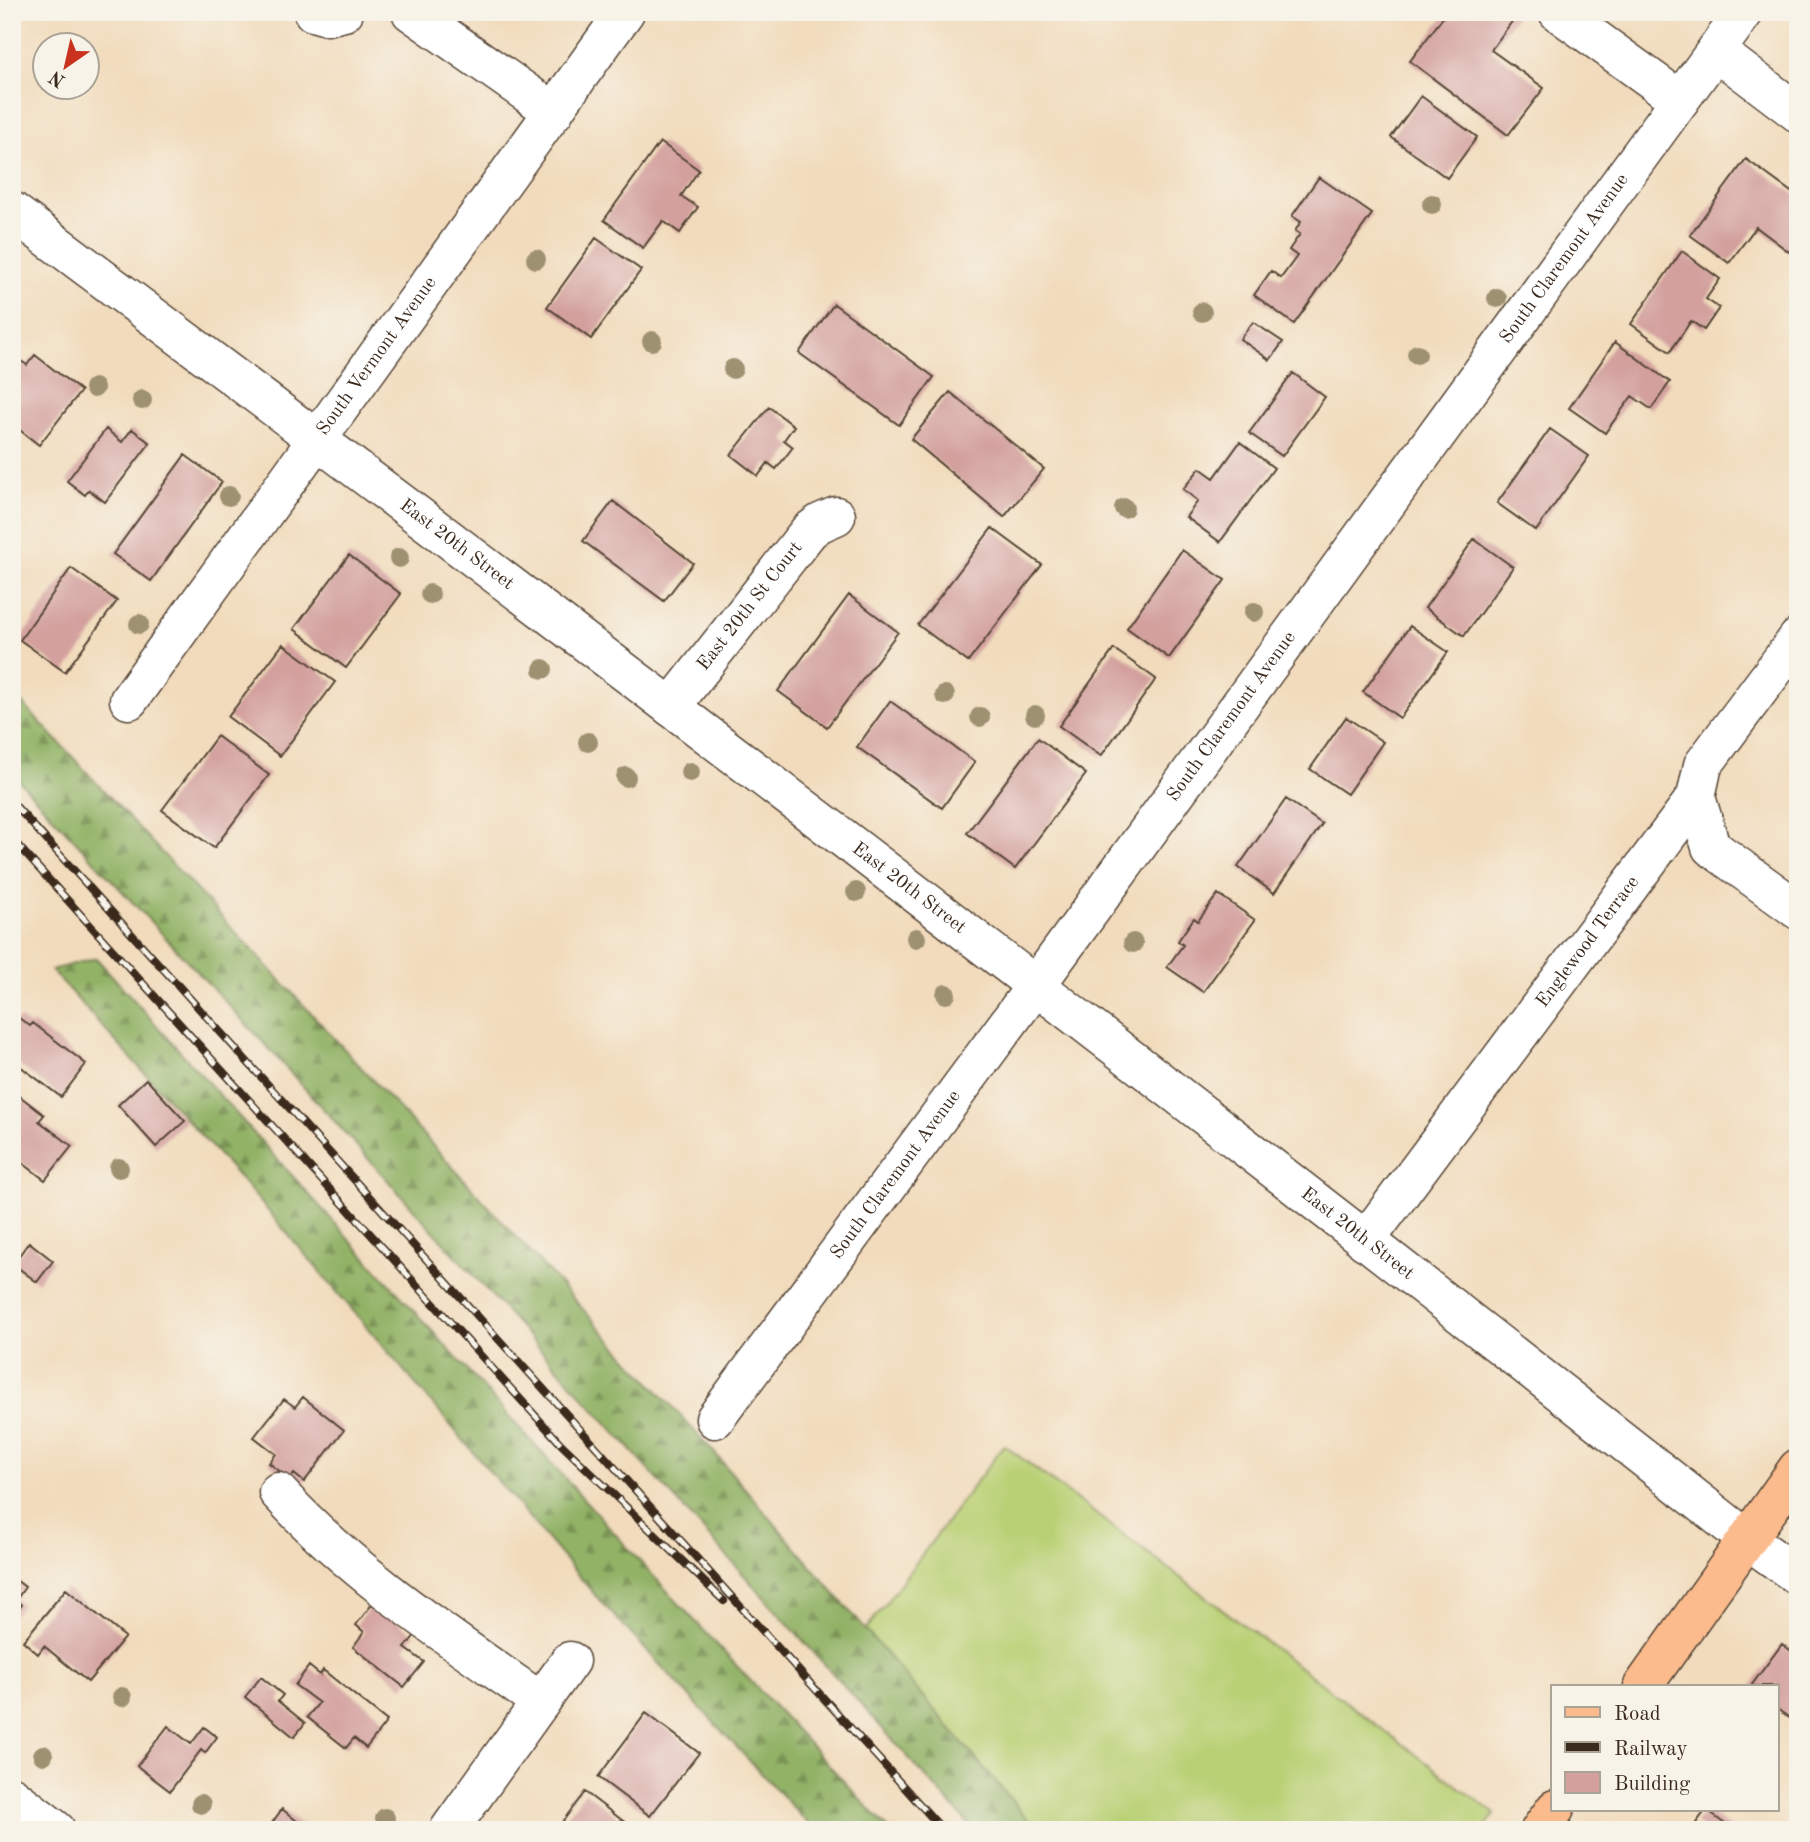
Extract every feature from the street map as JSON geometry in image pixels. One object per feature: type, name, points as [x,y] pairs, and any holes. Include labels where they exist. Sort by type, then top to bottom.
[{"type":"main road","points":[[1644,1685],[1798,1468]]},
{"type":"main road","points":[[1540,1830],[1554,1811]]},
{"type":"street","points":[[313,12],[327,16],[344,12]]},
{"type":"street","points":[[411,12],[554,112]]},
{"type":"street","name":"South Vermont Avenue","points":[[129,700],[625,12]]},
{"type":"street","points":[[1558,12],[1680,100]]},
{"type":"street","name":"South Claremont Avenue","points":[[715,1419],[1037,984],[1744,12]]},
{"type":"street","points":[[1716,51],[1798,113]]},
{"type":"street","name":"East 20th Street","points":[[12,211],[1037,984],[1748,1540],[1798,1576]]},
{"type":"street","name":"East 20th St Court","points":[[671,706],[809,531],[836,516]]},
{"type":"street","name":"Englewood Terrace","points":[[1365,1241],[1696,797],[1703,765],[1798,638]]},
{"type":"street","points":[[1696,797],[1711,846],[1798,910]]},
{"type":"street","points":[[278,1492],[312,1529],[398,1601],[541,1702]]},
{"type":"street","points":[[449,1830],[570,1661]]},
{"type":"street","points":[[12,1797],[56,1830]]},
{"type":"green space","points":[[12,692],[711,1449],[1037,1830],[974,1830],[262,1041],[12,773]]},
{"type":"green space","points":[[96,958],[643,1565],[889,1830],[814,1830],[595,1595],[246,1185],[51,970]]},
{"type":"green space","points":[[1004,1445],[1495,1814],[1483,1830],[1037,1830],[865,1631]]},
{"type":"building","points":[[1447,12],[1519,12],[1491,50],[1544,88],[1508,135],[1410,61]]},
{"type":"building","points":[[1421,96],[1477,137],[1447,178],[1391,137]]},
{"type":"building","points":[[660,142],[699,170],[681,196],[698,207],[680,233],[663,221],[643,248],[604,220]]},
{"type":"building","points":[[1746,159],[1798,197],[1798,246],[1792,254],[1756,227],[1729,263],[1690,235]]},
{"type":"building","points":[[1319,177],[1372,214],[1294,324],[1254,295],[1271,271],[1281,278],[1297,256],[1289,250],[1300,234],[1295,231],[1301,222],[1292,216]]},
{"type":"building","points":[[596,238],[641,270],[591,339],[547,307]]},
{"type":"building","points":[[1682,251],[1720,279],[1706,299],[1719,308],[1704,330],[1691,321],[1670,352],[1631,324]]},
{"type":"building","points":[[834,304],[934,377],[899,425],[799,353]]},
{"type":"building","points":[[1253,322],[1283,342],[1270,360],[1240,339]]},
{"type":"building","points":[[1615,342],[1670,382],[1651,409],[1632,396],[1605,433],[1569,408]]},
{"type":"building","points":[[35,355],[81,391],[39,445],[12,424],[12,372],[21,361],[27,365]]},
{"type":"building","points":[[1293,373],[1325,397],[1282,456],[1249,433]]},
{"type":"building","points":[[950,392],[1044,469],[1004,517],[911,439]]},
{"type":"building","points":[[769,407],[794,426],[784,440],[793,447],[776,469],[768,463],[758,476],[731,455]]},
{"type":"building","points":[[106,429],[122,442],[132,429],[150,443],[105,502],[89,490],[85,495],[67,481]]},
{"type":"building","points":[[1550,429],[1589,456],[1536,531],[1497,503]]},
{"type":"building","points":[[1240,442],[1274,468],[1220,542],[1186,517],[1198,501],[1183,489],[1200,468],[1214,478]]},
{"type":"building","points":[[185,455],[222,482],[151,581],[113,554]]},
{"type":"building","points":[[613,501],[693,563],[664,601],[583,541]]},
{"type":"building","points":[[992,528],[1042,565],[968,662],[918,625]]},
{"type":"building","points":[[1474,539],[1513,567],[1464,636],[1425,608]]},
{"type":"building","points":[[1182,550],[1225,580],[1169,658],[1127,628]]},
{"type":"building","points":[[349,555],[401,594],[346,668],[294,629]]},
{"type":"building","points":[[71,568],[117,601],[65,672],[20,640]]},
{"type":"building","points":[[849,595],[898,632],[827,727],[778,691]]},
{"type":"building","points":[[1410,626],[1448,652],[1400,718],[1363,692]]},
{"type":"building","points":[[283,644],[335,682],[280,756],[228,717]]},
{"type":"building","points":[[1114,649],[1156,679],[1101,756],[1059,726]]},
{"type":"building","points":[[890,701],[975,762],[942,808],[857,747]]},
{"type":"building","points":[[1346,717],[1383,742],[1347,794],[1310,769]]},
{"type":"building","points":[[217,736],[269,775],[214,848],[162,810]]},
{"type":"building","points":[[1038,738],[1086,774],[1015,869],[967,833]]},
{"type":"building","points":[[1286,799],[1322,824],[1274,893],[1238,867]]},
{"type":"building","points":[[1218,894],[1255,920],[1203,992],[1167,967],[1183,945],[1178,941],[1194,918],[1198,921]]},
{"type":"building","points":[[19,1018],[30,1026],[33,1023],[86,1064],[61,1097],[12,1060],[12,1027]]},
{"type":"building","points":[[146,1079],[185,1121],[156,1147],[118,1105]]},
{"type":"building","points":[[12,1090],[44,1115],[39,1121],[72,1146],[45,1180],[12,1155]]},
{"type":"building","points":[[29,1242],[53,1261],[37,1282],[13,1264]]},
{"type":"building","points":[[303,1397],[344,1430],[304,1482],[294,1474],[290,1479],[269,1463],[276,1454],[254,1437],[284,1399],[295,1407]]},
{"type":"building","points":[[12,1577],[25,1587],[16,1600],[22,1605],[12,1617]]},
{"type":"building","points":[[66,1589],[125,1637],[88,1682],[44,1646],[38,1654],[23,1641]]},
{"type":"building","points":[[373,1603],[415,1635],[405,1648],[424,1662],[404,1687],[353,1647],[364,1632],[356,1625]]},
{"type":"building","points":[[1782,1644],[1798,1656],[1798,1724],[1778,1710],[1778,1685],[1752,1685]]},
{"type":"building","points":[[309,1666],[320,1675],[323,1670],[387,1721],[366,1748],[354,1738],[346,1748],[307,1717],[319,1703],[295,1685]]},
{"type":"building","points":[[261,1677],[283,1695],[278,1701],[305,1723],[294,1737],[245,1697]]},
{"type":"building","points":[[646,1713],[699,1753],[650,1816],[598,1777]]},
{"type":"building","points":[[168,1726],[191,1744],[204,1727],[217,1737],[205,1753],[201,1750],[170,1791],[137,1766]]},
{"type":"building","points":[[585,1792],[635,1830],[556,1830]]},
{"type":"building","points":[[282,1809],[308,1830],[267,1830]]},
{"type":"building","points":[[1707,1811],[1733,1830],[1701,1830],[1702,1827],[1696,1823]]},
{"type":"railway","points":[[12,802],[943,1830]]},
{"type":"railway","points":[[12,839],[561,1444],[724,1601]]}]
